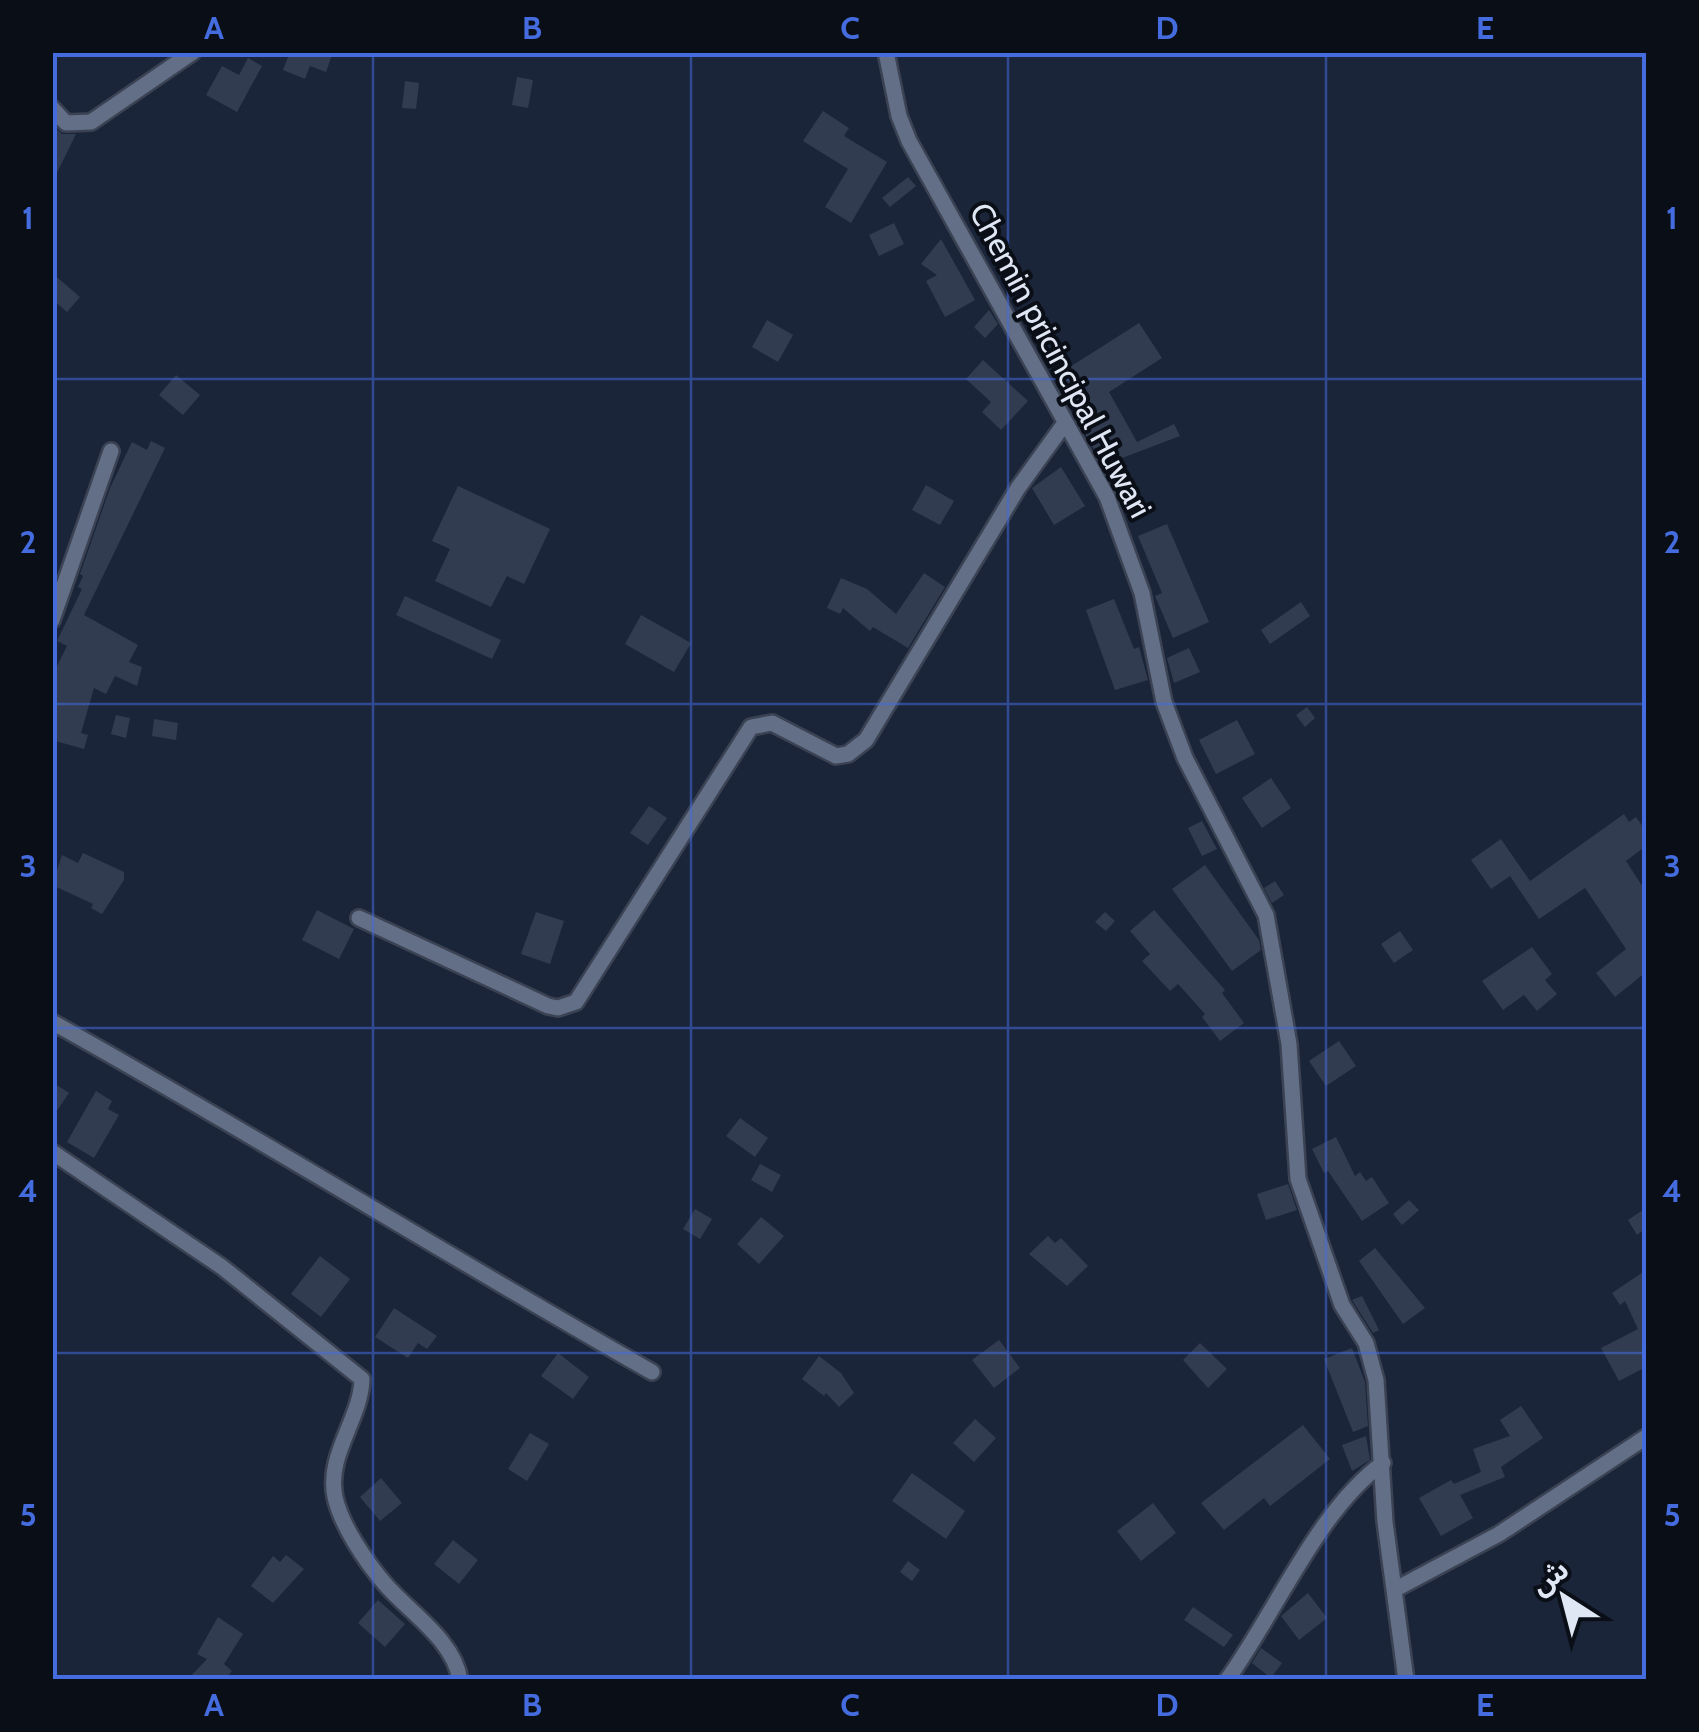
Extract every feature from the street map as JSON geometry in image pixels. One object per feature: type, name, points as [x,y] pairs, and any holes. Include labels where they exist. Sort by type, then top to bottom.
[{"type":"street","points":[[52,108],[66,123],[92,122],[193,52]]},
{"type":"street","name":"Chemin pricincipal Huwari","points":[[886,52],[899,116],[909,141],[1107,497],[1128,545],[1164,702],[1185,758],[1266,916],[1288,1044],[1298,1178],[1342,1304],[1366,1343],[1376,1380],[1406,1680]]},
{"type":"street","points":[[359,918],[548,1006],[558,1008],[576,1002],[751,727],[772,723],[836,756],[848,754],[866,740],[1018,488],[1065,423]]},
{"type":"street","points":[[52,620],[111,451]]},
{"type":"street","points":[[52,1022],[652,1372]]},
{"type":"street","points":[[52,1152],[222,1268],[362,1378],[362,1402],[334,1472],[335,1498],[383,1582],[452,1655],[460,1680]]},
{"type":"street","points":[[1394,1590],[1499,1534],[1646,1438]]},
{"type":"street","points":[[1227,1680],[1262,1631],[1343,1496],[1383,1462]]},
{"type":"building","points":[[279,52],[333,52],[326,72],[310,66],[305,79],[283,70],[288,57]]},
{"type":"building","points":[[248,58],[262,66],[237,112],[206,95],[222,66],[239,75]]},
{"type":"building","points":[[517,77],[533,80],[528,108],[512,105]]},
{"type":"building","points":[[405,81],[419,83],[416,109],[402,108]]},
{"type":"building","points":[[823,111],[849,128],[844,136],[887,162],[851,223],[825,207],[848,169],[803,141]]},
{"type":"building","points":[[52,125],[62,134],[76,134],[52,183]]},
{"type":"building","points":[[908,177],[916,186],[890,207],[882,198]]},
{"type":"building","points":[[894,223],[904,244],[879,256],[869,235]]},
{"type":"building","points":[[941,239],[975,300],[945,317],[926,281],[937,275],[921,264]]},
{"type":"building","points":[[52,273],[80,297],[67,312],[52,299]]},
{"type":"building","points":[[989,310],[998,324],[985,338],[974,327]]},
{"type":"building","points":[[767,320],[793,335],[778,362],[752,347]]},
{"type":"building","points":[[1139,323],[1162,358],[1109,392],[1137,442],[1174,424],[1180,436],[1106,464],[1090,444],[1059,374]]},
{"type":"building","points":[[983,360],[1028,401],[1001,430],[982,412],[991,402],[966,379]]},
{"type":"building","points":[[176,375],[200,395],[183,415],[159,395]]},
{"type":"building","points":[[151,441],[165,448],[84,615],[138,645],[129,662],[142,667],[137,686],[115,676],[106,694],[94,688],[81,733],[88,735],[84,749],[52,740],[52,676],[67,646],[57,641],[82,589],[78,587],[83,576],[80,574],[110,488],[132,442],[147,450]]},
{"type":"building","points":[[1061,467],[1085,506],[1054,525],[1032,488]]},
{"type":"building","points":[[926,485],[954,501],[940,525],[912,510]]},
{"type":"building","points":[[458,486],[550,529],[524,584],[507,576],[491,607],[435,581],[450,549],[432,541]]},
{"type":"building","points":[[1167,524],[1209,622],[1173,638],[1155,596],[1162,593],[1138,536]]},
{"type":"building","points":[[924,573],[945,587],[908,648],[873,627],[870,631],[843,608],[840,614],[827,608],[841,578],[867,589],[896,614]]},
{"type":"building","points":[[405,596],[501,640],[492,659],[396,615]]},
{"type":"building","points":[[1114,599],[1134,649],[1139,647],[1148,680],[1115,690],[1086,610]]},
{"type":"building","points":[[1301,602],[1310,616],[1270,644],[1261,630]]},
{"type":"building","points":[[641,615],[691,643],[674,672],[625,644]]},
{"type":"building","points":[[1189,648],[1200,672],[1174,683],[1167,658]]},
{"type":"building","points":[[1307,707],[1315,718],[1305,727],[1296,715]]},
{"type":"building","points":[[116,715],[130,718],[126,738],[111,734]]},
{"type":"building","points":[[154,719],[178,723],[176,740],[152,736]]},
{"type":"building","points":[[1237,720],[1255,754],[1216,774],[1199,740]]},
{"type":"building","points":[[1271,778],[1291,808],[1262,828],[1242,798]]},
{"type":"building","points":[[649,806],[667,818],[648,845],[630,833]]},
{"type":"building","points":[[1624,814],[1629,822],[1636,817],[1646,831],[1646,846],[1626,861],[1646,892],[1646,972],[1615,997],[1596,973],[1626,949],[1585,888],[1539,919],[1510,876],[1491,889],[1471,860],[1501,839],[1530,881]]},
{"type":"building","points":[[1202,821],[1217,849],[1202,856],[1188,828]]},
{"type":"building","points":[[83,853],[124,872],[124,880],[102,914],[91,908],[93,904],[52,885],[62,855],[78,863]]},
{"type":"building","points":[[1205,865],[1259,940],[1261,950],[1232,971],[1172,889]]},
{"type":"building","points":[[1275,881],[1284,895],[1272,903],[1264,888]]},
{"type":"building","points":[[317,910],[354,929],[339,959],[302,940]]},
{"type":"building","points":[[1154,910],[1225,990],[1222,993],[1244,1023],[1220,1041],[1202,1017],[1205,1014],[1178,984],[1170,991],[1142,961],[1150,954],[1130,931]]},
{"type":"building","points":[[536,912],[564,921],[550,964],[521,954]]},
{"type":"building","points":[[1105,912],[1115,921],[1106,931],[1095,922]]},
{"type":"building","points":[[1400,931],[1413,950],[1394,963],[1381,944]]},
{"type":"building","points":[[1532,947],[1552,974],[1545,980],[1557,994],[1537,1011],[1524,995],[1503,1010],[1482,981]]},
{"type":"building","points":[[1339,1041],[1356,1066],[1326,1086],[1309,1061]]},
{"type":"building","points":[[52,1082],[69,1093],[52,1118]]},
{"type":"building","points":[[96,1091],[112,1101],[108,1109],[119,1115],[94,1158],[67,1142]]},
{"type":"building","points":[[740,1118],[768,1138],[755,1157],[726,1136]]},
{"type":"building","points":[[1336,1137],[1355,1176],[1360,1172],[1366,1181],[1372,1177],[1389,1203],[1362,1221],[1328,1171],[1324,1173],[1312,1149]]},
{"type":"building","points":[[760,1164],[781,1175],[772,1192],[751,1180]]},
{"type":"building","points":[[1288,1184],[1297,1210],[1266,1220],[1257,1194]]},
{"type":"building","points":[[1409,1200],[1419,1210],[1402,1225],[1393,1214]]},
{"type":"building","points":[[1646,1208],[1646,1228],[1637,1235],[1628,1220]]},
{"type":"building","points":[[695,1209],[712,1219],[700,1239],[683,1229]]},
{"type":"building","points":[[761,1217],[784,1236],[759,1264],[737,1244]]},
{"type":"building","points":[[1048,1236],[1055,1243],[1061,1238],[1088,1266],[1067,1286],[1029,1254]]},
{"type":"building","points":[[1375,1248],[1425,1308],[1403,1324],[1359,1261]]},
{"type":"building","points":[[320,1256],[350,1279],[321,1317],[291,1294]]},
{"type":"building","points":[[1646,1270],[1646,1367],[1619,1381],[1601,1348],[1638,1329],[1625,1301],[1620,1305],[1612,1293]]},
{"type":"building","points":[[1362,1296],[1379,1330],[1373,1333],[1352,1300]]},
{"type":"building","points":[[394,1308],[437,1336],[427,1349],[418,1343],[408,1358],[375,1337]]},
{"type":"building","points":[[999,1340],[1020,1368],[994,1388],[972,1360]]},
{"type":"building","points":[[1200,1343],[1227,1369],[1208,1388],[1183,1360]]},
{"type":"building","points":[[1352,1348],[1365,1382],[1368,1426],[1353,1432],[1324,1359]]},
{"type":"building","points":[[558,1353],[589,1377],[573,1399],[541,1376]]},
{"type":"building","points":[[819,1356],[841,1373],[854,1393],[839,1407],[826,1393],[824,1396],[802,1379]]},
{"type":"building","points":[[1521,1406],[1543,1438],[1501,1467],[1505,1477],[1460,1495],[1473,1518],[1441,1536],[1419,1498],[1451,1480],[1454,1484],[1481,1472],[1473,1449],[1510,1436],[1500,1420]]},
{"type":"building","points":[[975,1419],[996,1438],[974,1462],[953,1443]]},
{"type":"building","points":[[1303,1425],[1330,1459],[1270,1506],[1264,1498],[1224,1530],[1201,1503]]},
{"type":"building","points":[[530,1433],[549,1444],[527,1481],[508,1469]]},
{"type":"building","points":[[1366,1436],[1370,1460],[1352,1471],[1342,1445]]},
{"type":"building","points":[[912,1473],[965,1511],[946,1539],[892,1501]]},
{"type":"building","points":[[381,1478],[402,1503],[380,1521],[360,1497]]},
{"type":"building","points":[[1153,1503],[1176,1533],[1141,1561],[1117,1531]]},
{"type":"building","points":[[453,1540],[478,1560],[459,1584],[434,1564]]},
{"type":"building","points":[[286,1555],[304,1569],[273,1603],[251,1586],[273,1556],[280,1562]]},
{"type":"building","points":[[908,1561],[920,1570],[912,1581],[900,1572]]},
{"type":"building","points":[[1308,1593],[1327,1618],[1299,1640],[1281,1616]]},
{"type":"building","points":[[378,1600],[405,1624],[385,1647],[358,1623]]},
{"type":"building","points":[[1193,1607],[1233,1635],[1224,1647],[1184,1620]]},
{"type":"building","points":[[218,1617],[243,1634],[224,1664],[232,1671],[224,1680],[187,1680],[207,1659],[197,1654]]},
{"type":"building","points":[[1261,1648],[1282,1663],[1271,1678],[1252,1663]]}]
